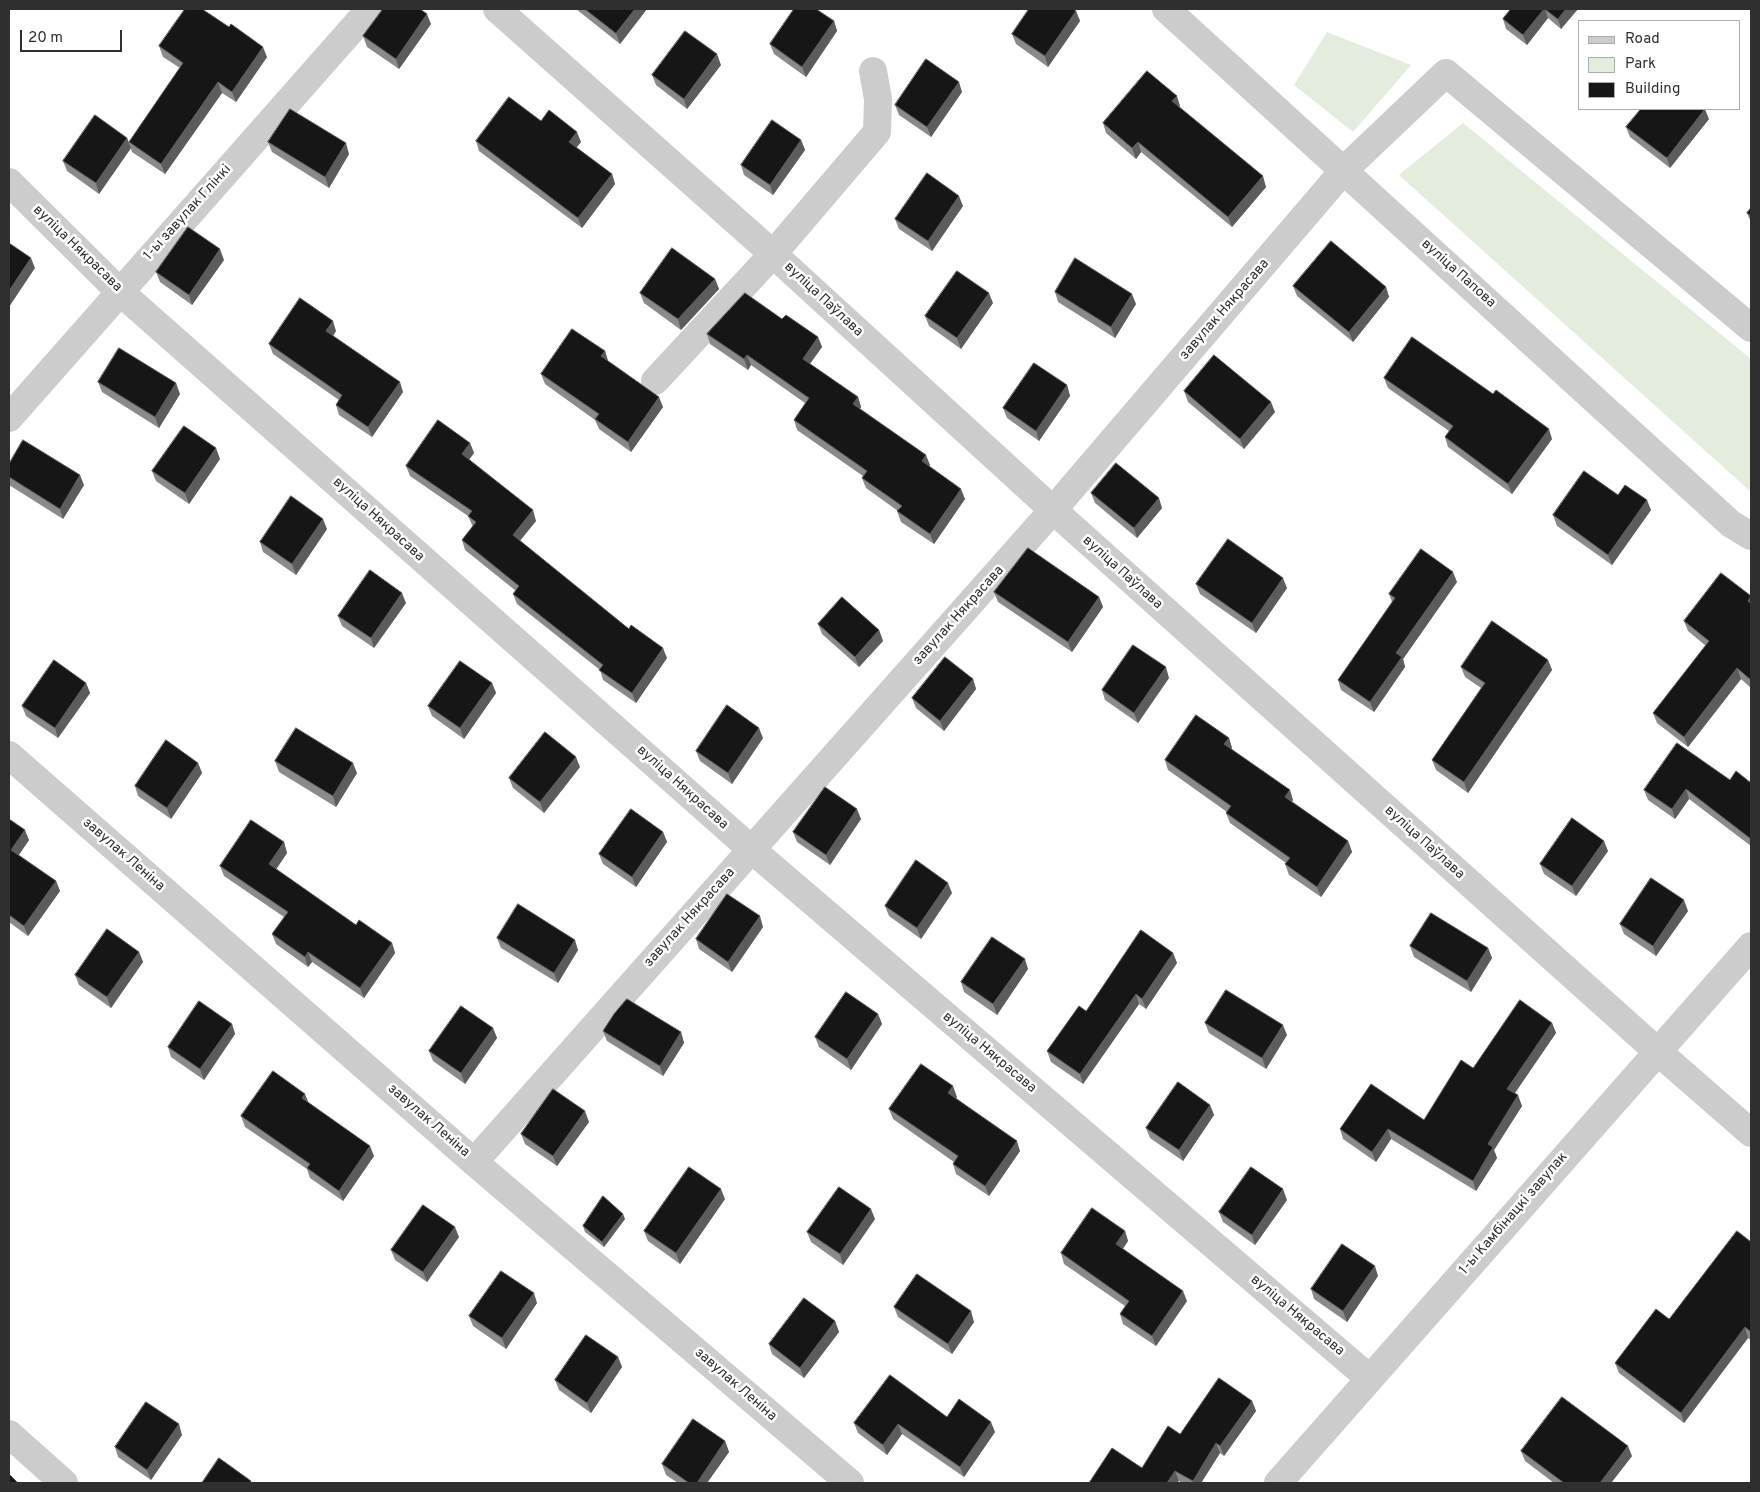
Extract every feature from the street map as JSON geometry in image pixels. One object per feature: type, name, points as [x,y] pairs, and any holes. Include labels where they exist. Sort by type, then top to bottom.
[{"type":"street","name":"1-ы завулак Глінкі","points":[[9,418],[119,291],[370,9]]},
{"type":"street","name":"вуліца Паўлава","points":[[497,9],[773,254],[1053,510],[1656,1051],[1751,1133]]},
{"type":"street","name":"вуліца Папова","points":[[1166,9],[1731,524],[1751,536]]},
{"type":"street","points":[[656,381],[773,254],[877,132],[878,99],[873,72]]},
{"type":"street","name":"завулак Някрасава","points":[[474,1162],[1053,510],[1344,170],[1446,73],[1751,328]]},
{"type":"street","name":"вуліца Някрасава","points":[[9,182],[119,291],[750,849],[1369,1378]]},
{"type":"street","name":"завулак Леніна","points":[[9,756],[474,1162],[850,1483]]},
{"type":"street","name":"1-ы Камбінацкі завулак","points":[[1278,1483],[1656,1051],[1751,946]]},
{"type":"street","points":[[9,1434],[64,1483]]},
{"type":"green space","points":[[1327,32],[1411,65],[1353,132],[1294,85]]},
{"type":"green space","points":[[1463,123],[1751,359],[1751,492],[1399,175]]},
{"type":"building","points":[[185,9],[202,9],[229,27],[231,24],[263,47],[232,92],[218,82],[161,164],[129,142],[183,63],[159,46]]},
{"type":"building","points":[[383,9],[420,9],[427,14],[396,59],[363,36]]},
{"type":"building","points":[[585,9],[635,9],[616,33]]},
{"type":"building","points":[[794,9],[816,9],[834,21],[802,67],[770,44]]},
{"type":"building","points":[[1029,9],[1073,9],[1076,11],[1045,56],[1012,34]]},
{"type":"building","points":[[1511,9],[1544,9],[1523,35],[1503,19]]},
{"type":"building","points":[[1545,9],[1566,9],[1558,19]]},
{"type":"building","points":[[685,31],[717,54],[684,99],[652,75]]},
{"type":"building","points":[[926,59],[959,82],[927,127],[895,105]]},
{"type":"building","points":[[1147,71],[1177,96],[1172,101],[1263,176],[1228,217],[1138,142],[1132,148],[1103,123]]},
{"type":"building","points":[[509,97],[541,121],[549,110],[577,132],[569,142],[612,174],[578,218],[476,141]]},
{"type":"building","points":[[290,109],[346,143],[325,177],[268,142]]},
{"type":"building","points":[[1640,110],[1704,110],[1667,158],[1626,127]]},
{"type":"building","points":[[95,115],[127,138],[96,183],[63,161]]},
{"type":"building","points":[[772,120],[801,140],[770,185],[741,165]]},
{"type":"building","points":[[927,173],[959,196],[928,241],[895,219]]},
{"type":"building","points":[[1751,208],[1751,216],[1747,213]]},
{"type":"building","points":[[188,227],[220,249],[189,295],[156,272]]},
{"type":"building","points":[[1331,241],[1386,287],[1349,332],[1293,286]]},
{"type":"building","points":[[9,243],[31,258],[9,291]]},
{"type":"building","points":[[672,248],[715,279],[678,319],[640,293]]},
{"type":"building","points":[[1075,258],[1132,294],[1111,327],[1055,292]]},
{"type":"building","points":[[957,271],[989,293],[957,338],[925,316]]},
{"type":"building","points":[[745,293],[782,319],[786,315],[818,337],[803,359],[858,397],[853,404],[926,455],[922,461],[961,489],[930,534],[897,511],[902,506],[862,478],[867,471],[794,420],[809,398],[747,355],[744,359],[707,334]]},
{"type":"building","points":[[300,298],[333,321],[326,331],[400,382],[368,427],[336,405],[342,395],[269,344]]},
{"type":"building","points":[[572,329],[605,351],[601,356],[659,397],[628,442],[595,419],[599,414],[541,374]]},
{"type":"building","points":[[1412,337],[1493,394],[1496,390],[1549,429],[1508,484],[1445,437],[1453,426],[1384,378]]},
{"type":"building","points":[[119,348],[176,383],[155,417],[98,382]]},
{"type":"building","points":[[1214,355],[1271,402],[1240,439],[1184,391]]},
{"type":"building","points":[[1034,363],[1067,385],[1036,431],[1003,408]]},
{"type":"building","points":[[438,420],[470,443],[462,454],[533,510],[513,535],[629,629],[631,625],[663,648],[632,693],[599,670],[603,665],[513,594],[519,586],[462,540],[476,522],[468,516],[472,511],[406,466]]},
{"type":"building","points":[[184,426],[216,448],[185,493],[152,471]]},
{"type":"building","points":[[23,440],[80,475],[60,509],[9,477],[9,464]]},
{"type":"building","points":[[1116,463],[1159,498],[1134,528],[1091,493]]},
{"type":"building","points":[[1584,471],[1618,495],[1625,485],[1647,500],[1608,555],[1553,515]]},
{"type":"building","points":[[291,496],[323,519],[292,564],[260,542]]},
{"type":"building","points":[[1228,539],[1283,578],[1252,623],[1196,584]]},
{"type":"building","points":[[1028,548],[1099,597],[1068,642],[994,592]]},
{"type":"building","points":[[1421,549],[1453,572],[1396,653],[1402,657],[1370,702],[1338,680],[1395,598],[1389,594]]},
{"type":"building","points":[[370,570],[402,593],[371,638],[338,616]]},
{"type":"building","points":[[1721,573],[1751,596],[1748,601],[1751,604],[1751,680],[1737,668],[1684,737],[1653,713],[1709,641],[1684,621]]},
{"type":"building","points":[[842,597],[879,630],[855,657],[818,624]]},
{"type":"building","points":[[1492,621],[1548,660],[1464,782],[1432,760],[1485,683],[1461,667]]},
{"type":"building","points":[[1133,645],[1166,667],[1134,713],[1102,690]]},
{"type":"building","points":[[945,657],[973,679],[940,721],[912,698]]},
{"type":"building","points":[[54,660],[86,683],[55,728],[22,706]]},
{"type":"building","points":[[460,661],[492,683],[460,728],[428,706]]},
{"type":"building","points":[[727,705],[759,728],[728,773],[696,751]]},
{"type":"building","points":[[1196,715],[1229,738],[1224,744],[1290,790],[1285,797],[1348,841],[1317,887],[1285,864],[1290,858],[1226,813],[1231,806],[1165,760]]},
{"type":"building","points":[[296,728],[353,763],[333,796],[275,761]]},
{"type":"building","points":[[545,732],[576,757],[540,802],[509,778]]},
{"type":"building","points":[[166,740],[198,763],[167,808],[135,786]]},
{"type":"building","points":[[1677,743],[1730,780],[1736,771],[1751,783],[1751,839],[1686,789],[1672,809],[1644,790]]},
{"type":"building","points":[[825,787],[857,809],[826,855],[793,832]]},
{"type":"building","points":[[631,809],[663,832],[632,877],[599,854]]},
{"type":"building","points":[[1572,818],[1604,841],[1572,886],[1540,864]]},
{"type":"building","points":[[9,819],[25,830],[11,850],[56,881],[24,926],[9,915]]},
{"type":"building","points":[[251,820],[284,842],[269,864],[356,925],[359,920],[392,943],[360,988],[308,952],[305,957],[272,934],[288,912],[220,866]]},
{"type":"building","points":[[916,860],[948,883],[917,928],[885,906]]},
{"type":"building","points":[[1651,878],[1684,900],[1653,946],[1620,924]]},
{"type":"building","points":[[727,894],[760,916],[728,962],[696,939]]},
{"type":"building","points":[[518,904],[575,940],[554,973],[497,938]]},
{"type":"building","points":[[1431,913],[1488,948],[1467,981],[1410,946]]},
{"type":"building","points":[[107,929],[139,952],[107,997],[75,975]]},
{"type":"building","points":[[1141,930],[1173,953],[1142,999],[1136,994],[1080,1074],[1047,1051],[1079,1006],[1086,1011]]},
{"type":"building","points":[[992,937],[1025,959],[993,1004],[961,982]]},
{"type":"building","points":[[1226,990],[1283,1025],[1262,1058],[1205,1023]]},
{"type":"building","points":[[846,992],[878,1014],[847,1059],[815,1037]]},
{"type":"building","points":[[627,999],[681,1032],[660,1066],[603,1031]]},
{"type":"building","points":[[1520,1000],[1552,1023],[1507,1089],[1518,1095],[1488,1144],[1493,1147],[1473,1181],[1388,1129],[1372,1152],[1340,1129],[1371,1084],[1424,1120],[1461,1060],[1473,1068]]},
{"type":"building","points":[[199,1001],[232,1024],[200,1069],[168,1047]]},
{"type":"building","points":[[461,1006],[493,1028],[461,1073],[429,1051]]},
{"type":"building","points":[[921,1064],[953,1086],[948,1093],[1017,1141],[985,1186],[953,1164],[958,1156],[889,1109]]},
{"type":"building","points":[[273,1071],[305,1094],[302,1098],[370,1146],[339,1191],[307,1168],[310,1164],[241,1116]]},
{"type":"building","points":[[1178,1082],[1210,1105],[1179,1150],[1146,1128]]},
{"type":"building","points":[[553,1089],[585,1111],[553,1156],[521,1134]]},
{"type":"building","points":[[689,1167],[721,1189],[676,1253],[644,1231]]},
{"type":"building","points":[[1251,1167],[1283,1189],[1252,1235],[1219,1212]]},
{"type":"building","points":[[839,1187],[871,1209],[840,1254],[807,1232]]},
{"type":"building","points":[[603,1196],[623,1214],[602,1242],[583,1226]]},
{"type":"building","points":[[423,1205],[455,1227],[423,1272],[391,1250]]},
{"type":"building","points":[[1092,1208],[1125,1231],[1116,1244],[1183,1291],[1152,1336],[1120,1314],[1129,1301],[1061,1253]]},
{"type":"building","points":[[1737,1231],[1751,1242],[1751,1332],[1745,1327],[1681,1413],[1615,1363],[1656,1309],[1669,1319]]},
{"type":"building","points":[[1342,1244],[1375,1266],[1343,1311],[1311,1289]]},
{"type":"building","points":[[501,1271],[534,1293],[502,1338],[469,1316]]},
{"type":"building","points":[[917,1274],[971,1311],[948,1344],[894,1307]]},
{"type":"building","points":[[804,1298],[835,1321],[800,1368],[769,1344]]},
{"type":"building","points":[[586,1335],[618,1357],[587,1403],[555,1380]]},
{"type":"building","points":[[890,1375],[947,1417],[959,1399],[991,1422],[960,1467],[898,1424],[883,1445],[854,1423]]},
{"type":"building","points":[[1219,1378],[1252,1401],[1220,1446],[1216,1443],[1193,1481],[1175,1471],[1167,1483],[1089,1483],[1112,1448],[1142,1468],[1168,1426],[1180,1434]]},
{"type":"building","points":[[1562,1397],[1628,1446],[1600,1483],[1564,1483],[1521,1451]]},
{"type":"building","points":[[146,1402],[179,1424],[147,1470],[115,1447]]},
{"type":"building","points":[[693,1419],[725,1441],[697,1483],[689,1483],[662,1464]]},
{"type":"building","points":[[219,1458],[251,1481],[250,1483],[202,1483]]},
{"type":"building","points":[[9,1474],[18,1483],[9,1483]]}]
